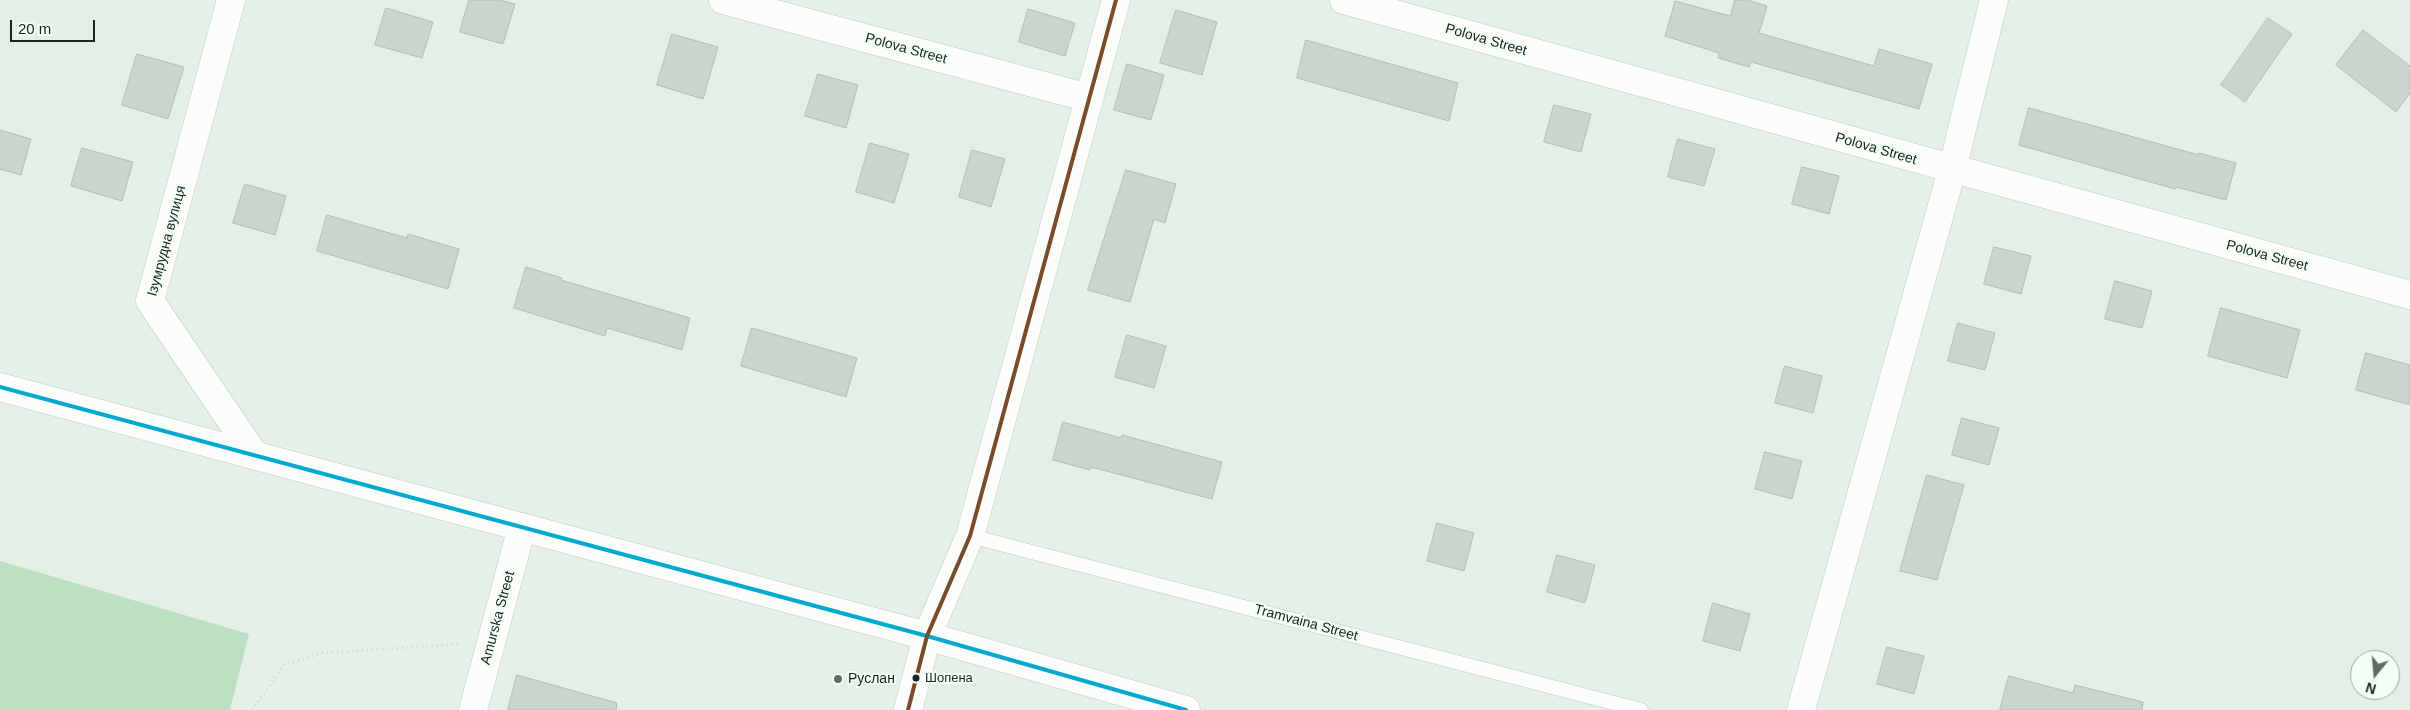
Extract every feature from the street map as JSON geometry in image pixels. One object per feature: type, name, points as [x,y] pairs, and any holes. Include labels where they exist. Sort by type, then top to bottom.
[{"type":"street","name":"Ізумрудна вулиця","points":[[231,0],[150,301],[255,456]]},
{"type":"street","name":"Polova Street","points":[[723,0],[1089,98]]},
{"type":"street","points":[[908,710],[927,636],[970,536],[1116,0]]},
{"type":"street","name":"Polova Street","points":[[1344,0],[1952,170],[2410,295]]},
{"type":"street","points":[[1801,710],[1952,170],[1994,0]]},
{"type":"street","points":[[0,387],[927,636],[1186,710]]},
{"type":"street","name":"Amurska Street","points":[[473,710],[522,527]]},
{"type":"lane","name":"Tramvaina Street","points":[[970,536],[1641,710]]},
{"type":"path","points":[[252,710],[284,665],[322,653],[492,642]]},
{"type":"green space","points":[[0,561],[249,634],[230,710],[0,710]]},
{"type":"building","points":[[469,0],[500,0],[515,4],[503,44],[460,32]]},
{"type":"building","points":[[1735,0],[1747,0],[1767,6],[1759,33],[1874,66],[1879,49],[1932,64],[1919,109],[1751,62],[1749,67],[1718,58],[1719,53],[1665,36],[1675,1],[1730,16]]},
{"type":"building","points":[[386,8],[433,22],[422,58],[375,45]]},
{"type":"building","points":[[1028,9],[1075,23],[1065,56],[1019,42]]},
{"type":"building","points":[[1176,10],[1217,22],[1202,75],[1160,63]]},
{"type":"building","points":[[2268,18],[2292,34],[2245,102],[2221,85]]},
{"type":"building","points":[[2363,30],[2410,66],[2410,93],[2396,112],[2336,65]]},
{"type":"building","points":[[672,34],[718,47],[703,99],[657,85]]},
{"type":"building","points":[[1306,40],[1458,83],[1449,121],[1297,78]]},
{"type":"building","points":[[137,54],[184,67],[168,119],[122,105]]},
{"type":"building","points":[[1127,64],[1164,75],[1151,120],[1114,110]]},
{"type":"building","points":[[818,74],[858,85],[846,128],[805,116]]},
{"type":"building","points":[[1554,105],[1591,114],[1581,152],[1544,142]]},
{"type":"building","points":[[2029,108],[2199,155],[2199,153],[2236,163],[2226,200],[2176,187],[2175,189],[2019,145]]},
{"type":"building","points":[[0,130],[31,139],[21,175],[0,169]]},
{"type":"building","points":[[1678,139],[1715,149],[1704,186],[1668,177]]},
{"type":"building","points":[[870,143],[909,154],[894,203],[856,192]]},
{"type":"building","points":[[82,148],[133,162],[122,201],[71,186]]},
{"type":"building","points":[[972,150],[1005,159],[991,207],[959,197]]},
{"type":"building","points":[[1802,167],[1839,176],[1829,214],[1792,204]]},
{"type":"building","points":[[1126,170],[1176,184],[1165,223],[1154,219],[1130,302],[1088,290]]},
{"type":"building","points":[[245,184],[286,196],[275,235],[233,223]]},
{"type":"building","points":[[327,215],[407,238],[408,234],[459,249],[448,289],[317,251]]},
{"type":"building","points":[[1994,247],[2031,256],[2021,294],[1984,284]]},
{"type":"building","points":[[526,267],[562,278],[561,280],[690,318],[682,350],[607,328],[605,336],[514,308]]},
{"type":"building","points":[[2115,281],[2152,291],[2142,328],[2105,319]]},
{"type":"building","points":[[2221,308],[2300,330],[2287,378],[2208,356]]},
{"type":"building","points":[[1958,323],[1995,333],[1985,370],[1948,361]]},
{"type":"building","points":[[752,328],[857,358],[846,397],[741,366]]},
{"type":"building","points":[[1127,335],[1166,346],[1154,388],[1115,377]]},
{"type":"building","points":[[2366,353],[2410,365],[2410,405],[2356,390]]},
{"type":"building","points":[[1785,366],[1822,376],[1813,413],[1775,403]]},
{"type":"building","points":[[1962,418],[1999,428],[1989,465],[1952,455]]},
{"type":"building","points":[[1063,422],[1121,438],[1122,435],[1222,462],[1212,499],[1091,467],[1090,470],[1053,460]]},
{"type":"building","points":[[1765,452],[1802,461],[1792,499],[1755,489]]},
{"type":"building","points":[[1927,475],[1964,485],[1937,580],[1900,571]]},
{"type":"building","points":[[1437,523],[1474,533],[1464,571],[1427,561]]},
{"type":"building","points":[[1557,555],[1595,565],[1585,603],[1547,592]]},
{"type":"building","points":[[1713,603],[1750,614],[1740,651],[1703,641]]},
{"type":"building","points":[[1887,647],[1924,656],[1914,694],[1877,684]]},
{"type":"building","points":[[517,675],[617,703],[616,710],[508,710]]},
{"type":"building","points":[[2009,676],[2073,693],[2075,685],[2143,702],[2142,710],[2000,710]]},
{"type":"transit line","points":[[908,710],[927,636],[970,536],[1116,0]]},
{"type":"transit line","points":[[0,387],[927,636],[1186,710]]},
{"type":"place","name":"Шопена","points":[[916,678]]},
{"type":"place","name":"Руслан","points":[[838,679]]}]
